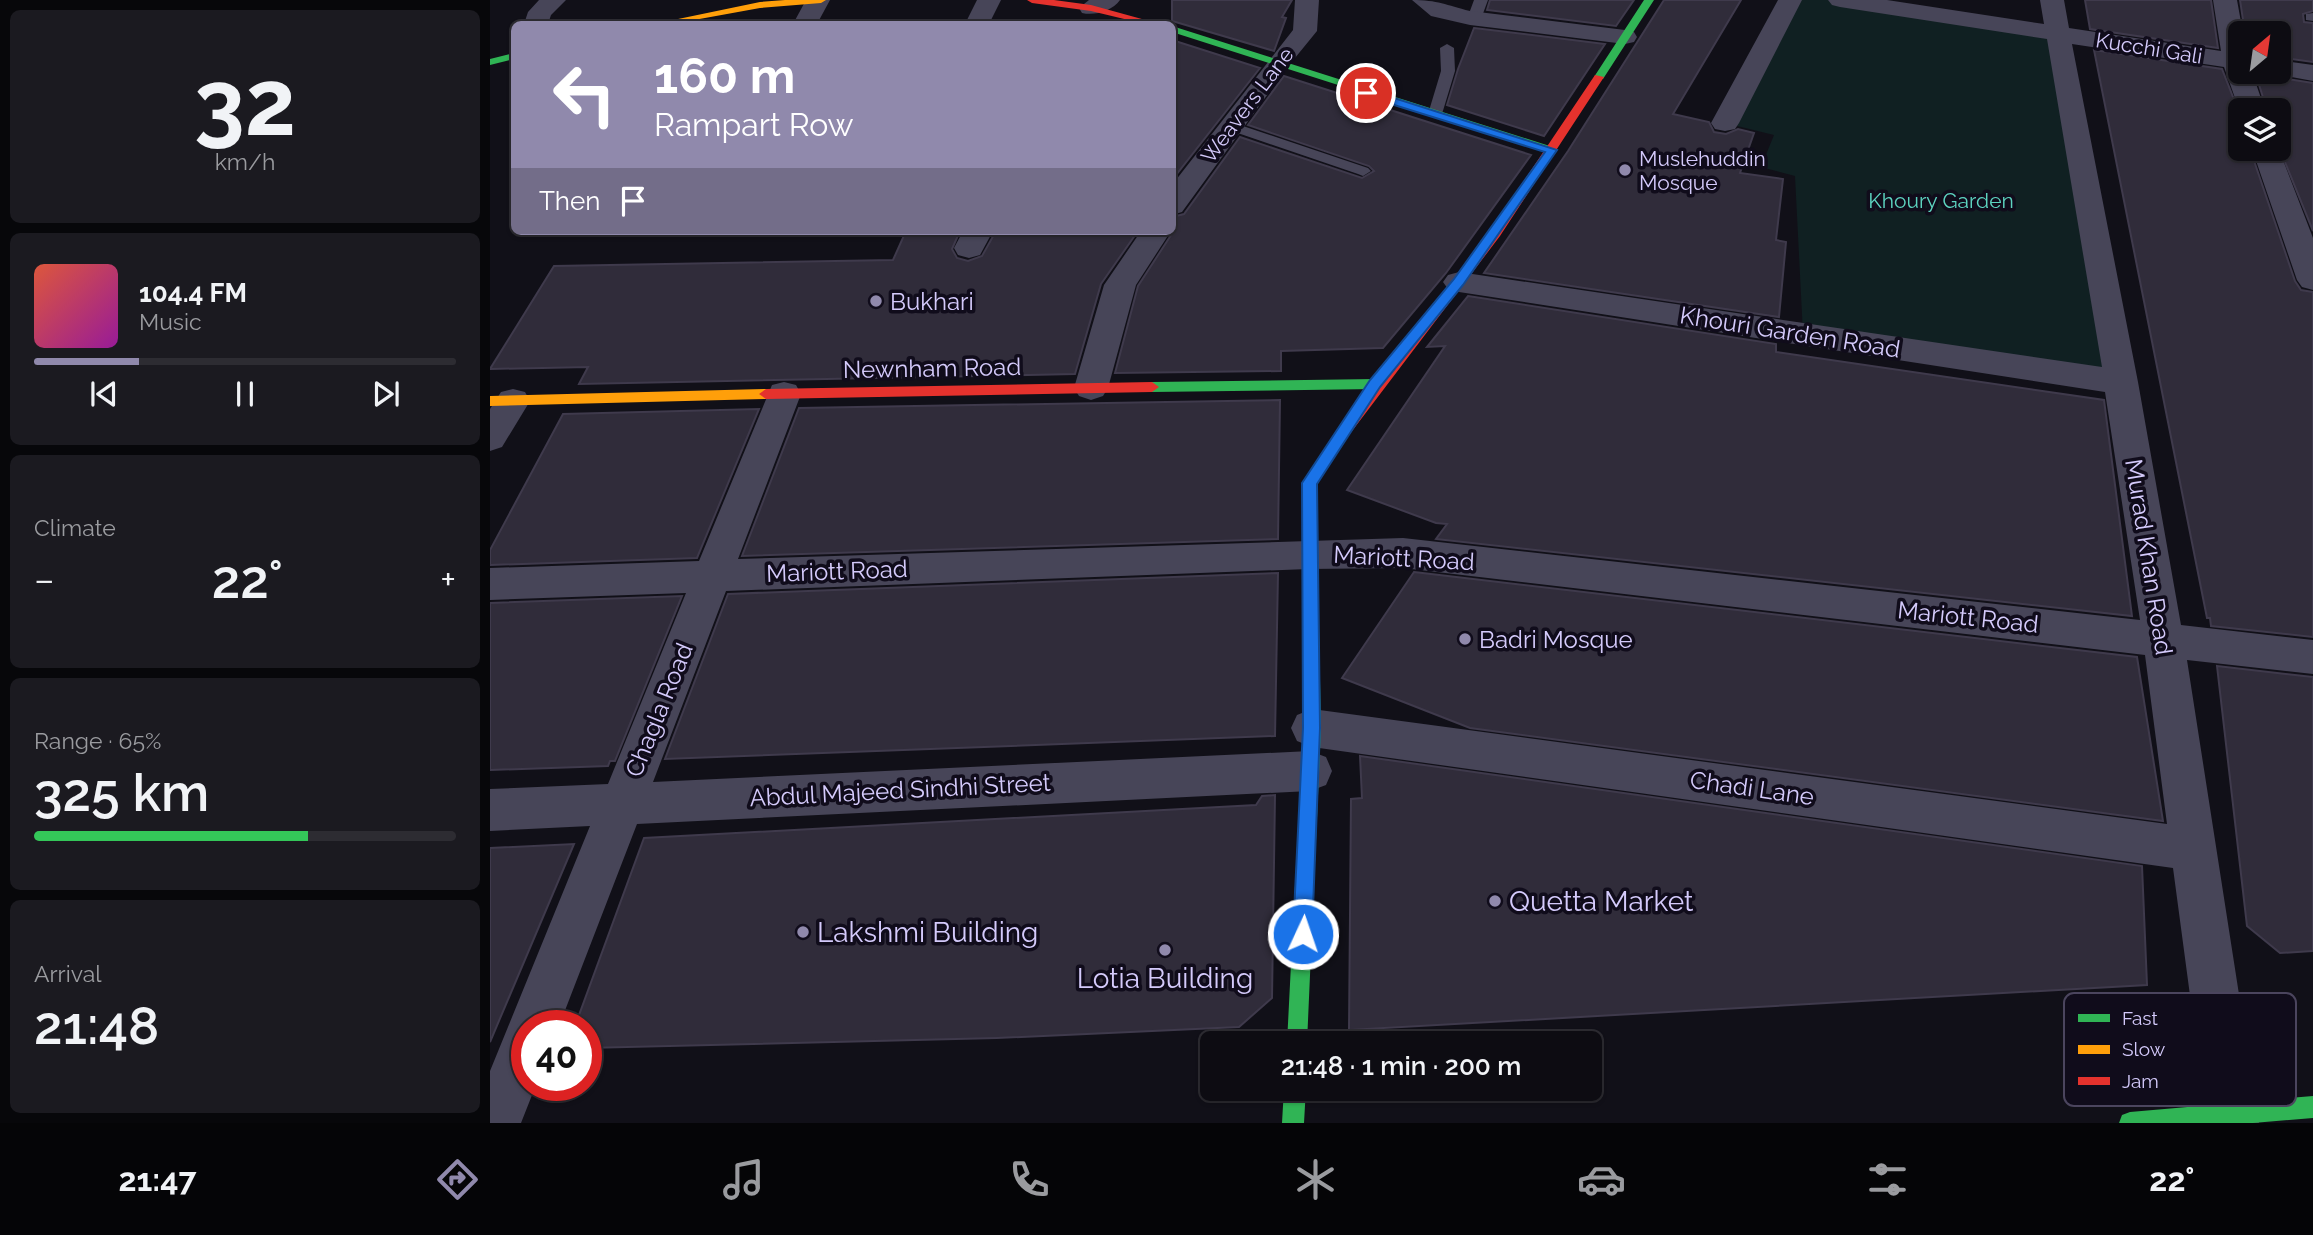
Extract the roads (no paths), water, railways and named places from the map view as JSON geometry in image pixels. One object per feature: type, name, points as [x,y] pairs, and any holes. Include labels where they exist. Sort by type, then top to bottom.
[{"type":"main road","points":[[672,21],[749,3],[819,0]]},
{"type":"main road","points":[[1032,0],[1100,4],[1146,21]]},
{"type":"main road","points":[[1298,1031],[1312,728],[1309,483],[1375,384],[1459,282],[1552,150],[1649,0]]},
{"type":"main road","points":[[1176,30],[1552,150]]},
{"type":"main road","points":[[490,62],[511,57]]},
{"type":"main road","name":"Newnham Road","points":[[501,401],[1375,384]]},
{"type":"main road","points":[[1293,1123],[1294,1101]]},
{"type":"main road","points":[[2130,1123],[2231,1120],[2313,1107]]},
{"type":"street","points":[[537,21],[540,12],[554,0]]},
{"type":"street","points":[[807,21],[819,0]]},
{"type":"street","points":[[978,21],[989,0]]},
{"type":"street","name":"Weavers Lane","points":[[1178,190],[1305,31],[1307,0]]},
{"type":"street","points":[[1424,0],[1440,11],[1478,9],[1625,37]]},
{"type":"street","points":[[1725,123],[1790,0]]},
{"type":"street","name":"Kucchi Gali","points":[[1840,0],[2055,16],[2228,60]]},
{"type":"street","points":[[2225,0],[2229,21]]},
{"type":"street","name":"Murad Khan Road","points":[[2055,16],[2121,382],[2163,639],[2213,993]]},
{"type":"street","points":[[2291,70],[2313,73]]},
{"type":"street","points":[[2270,161],[2313,280]]},
{"type":"street","points":[[1091,388],[1099,350],[1120,285],[1153,235]]},
{"type":"street","name":"Khouri Garden Road","points":[[1459,282],[2121,382]]},
{"type":"street","name":"Chagla Road","points":[[540,1010],[784,394]]},
{"type":"street","points":[[490,438],[501,401]]},
{"type":"street","name":"Mariott Road","points":[[490,584],[1308,554],[1403,553],[2313,657]]},
{"type":"street","name":"Chadi Lane","points":[[1312,728],[2192,849]]},
{"type":"street","name":"Abdul Majeed Sindhi Street","points":[[490,810],[1310,771]]},
{"type":"street","points":[[495,1123],[511,1083]]},
{"type":"lane","points":[[1435,114],[1448,71],[1447,48]]},
{"type":"lane","points":[[1231,125],[1363,171]]},
{"type":"place","name":"Muslehuddin Mosque","points":[[1625,170]]},
{"type":"place","name":"Bukhari","points":[[876,301]]},
{"type":"place","name":"Badri Mosque","points":[[1465,639]]},
{"type":"place","name":"Quetta Market","points":[[1495,901]]},
{"type":"place","name":"Lakshmi Building","points":[[803,932]]},
{"type":"place","name":"Lotia Building","points":[[1165,950]]},
{"type":"park label","name":"Khoury Garden","points":[[1941,200]]}]
